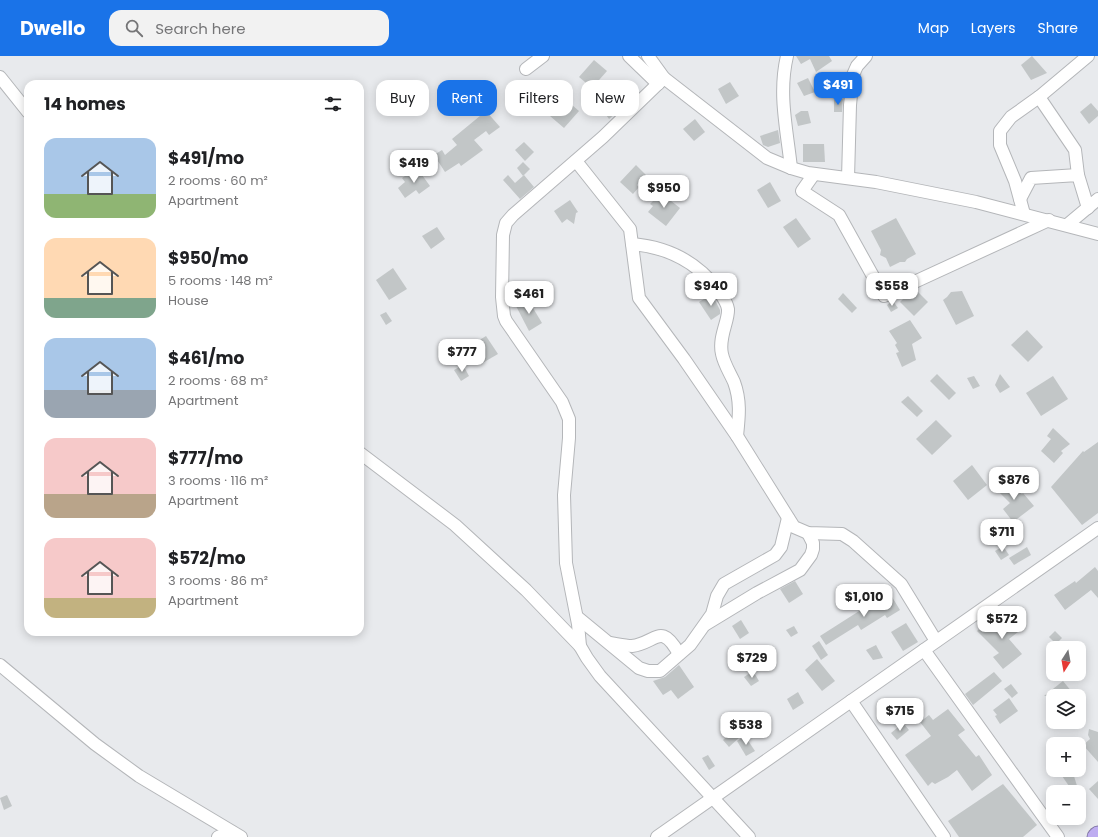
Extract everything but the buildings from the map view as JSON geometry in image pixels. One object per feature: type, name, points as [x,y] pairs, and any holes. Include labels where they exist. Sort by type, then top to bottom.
[{"type":"street","points":[[526,69],[542,56]]},
{"type":"street","points":[[629,56],[767,158],[791,168],[814,174],[848,178],[976,202],[1098,234]]},
{"type":"street","points":[[648,56],[661,81]]},
{"type":"street","points":[[786,56],[782,100],[791,168]]},
{"type":"street","points":[[848,178],[850,105],[853,75],[857,66],[866,56]]},
{"type":"street","points":[[1024,214],[1016,181],[1000,145],[1000,131],[1011,117],[1039,97],[1088,56]]},
{"type":"street","points":[[0,77],[24,107]]},
{"type":"street","points":[[580,646],[577,617],[566,563],[564,495],[569,438],[569,419],[562,402],[506,321],[502,297],[503,235],[506,224],[513,215],[576,161],[661,81]]},
{"type":"street","points":[[1039,97],[1075,150],[1078,175],[1088,208]]},
{"type":"street","points":[[576,161],[630,229],[639,298],[684,359],[737,436],[794,527],[808,533],[828,532],[842,534],[864,551],[901,584],[936,641]]},
{"type":"street","points":[[814,174],[802,191],[840,215],[884,296],[1049,220]]},
{"type":"street","points":[[1020,199],[1031,178],[1078,175]]},
{"type":"street","points":[[1067,225],[1098,199]]},
{"type":"street","points":[[632,244],[662,249],[698,268],[713,284],[724,299],[728,310],[722,334],[722,350],[738,395],[740,413],[737,436]]},
{"type":"street","points":[[364,456],[454,525],[526,590],[580,646],[600,676],[749,837]]},
{"type":"street","points":[[577,617],[639,668],[648,671],[660,671],[690,645],[712,614],[717,596],[724,584],[775,555],[781,546],[788,518]]},
{"type":"street","points":[[657,837],[1098,528]]},
{"type":"street","points":[[704,625],[800,570],[811,555],[813,549],[813,543],[808,533]]},
{"type":"street","points":[[610,643],[631,646],[659,635],[664,636],[674,645],[679,654]]},
{"type":"street","points":[[924,650],[1058,837]]},
{"type":"street","points":[[0,665],[94,744],[139,776],[236,834]]},
{"type":"street","points":[[851,701],[944,837]]},
{"type":"street","points":[[218,837],[236,834]]}]
